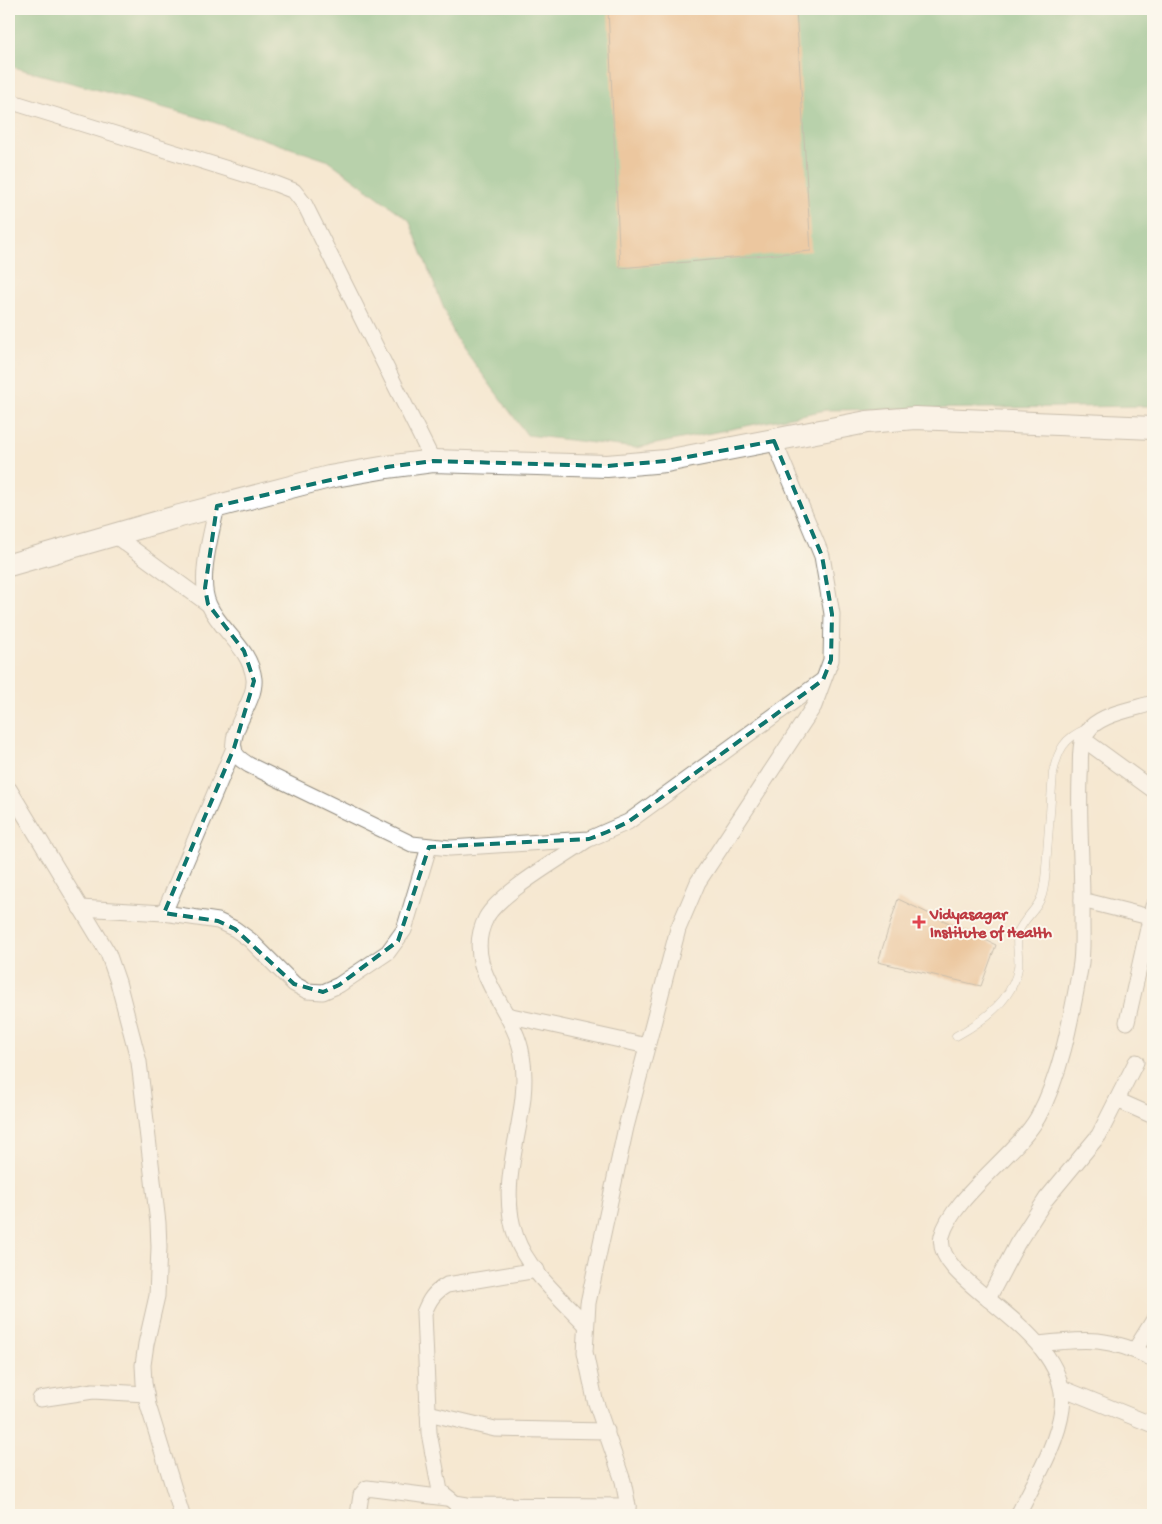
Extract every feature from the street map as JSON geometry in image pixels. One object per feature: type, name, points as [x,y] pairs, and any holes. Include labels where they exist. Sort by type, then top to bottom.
[{"type":"main road","points":[[9,565],[217,506],[329,477],[387,467],[433,462],[607,466],[666,461],[867,422],[914,418],[1153,428]]},
{"type":"street","points":[[9,101],[276,184],[294,192],[305,205],[433,462]]},
{"type":"street","points":[[536,1270],[447,1285],[438,1290],[429,1299],[424,1313],[428,1412],[434,1467],[440,1491],[446,1498],[455,1503],[468,1505],[628,1511],[607,1431],[595,1400],[585,1352],[588,1303],[604,1218],[678,929],[698,882],[814,706],[831,660],[832,614],[822,556],[774,441]]},
{"type":"street","points":[[208,604],[205,574],[217,506]]},
{"type":"street","points":[[114,535],[208,604],[244,650],[250,663],[254,681],[234,748],[164,913]]},
{"type":"street","points":[[586,1325],[527,1260],[517,1239],[510,1217],[508,1197],[525,1076],[516,1029],[486,978],[480,956],[481,934],[487,917],[503,899],[589,839],[628,822],[823,680]]},
{"type":"street","points":[[1018,1515],[1056,1437],[1062,1408],[1062,1388],[1055,1368],[1040,1344],[958,1273],[944,1253],[942,1237],[949,1220],[966,1198],[1017,1144],[1038,1118],[1050,1089],[1062,1048],[1081,961],[1080,790],[1083,739],[1092,726],[1110,716],[1153,703]]},
{"type":"street","points":[[1083,739],[1153,790]]},
{"type":"street","points":[[234,748],[238,757],[249,765],[412,844],[450,848],[589,839]]},
{"type":"street","points":[[9,788],[108,953],[118,982],[139,1062],[159,1247],[156,1296],[143,1365],[146,1394],[182,1515]]},
{"type":"street","points":[[80,908],[164,913],[218,921],[235,929],[250,940],[294,984],[307,991],[323,992],[339,985],[388,952],[398,941],[404,930],[429,847]]},
{"type":"street","points":[[1082,900],[1152,913],[1127,1022]]},
{"type":"street","points":[[507,1015],[647,1046]]},
{"type":"street","points":[[988,1300],[1032,1220],[1046,1199],[1099,1135],[1136,1062]]},
{"type":"street","points":[[1117,1100],[1153,1116]]},
{"type":"street","points":[[1135,1350],[1153,1321]]},
{"type":"street","points":[[1040,1344],[1085,1338],[1112,1342],[1153,1359]]},
{"type":"street","points":[[1062,1388],[1153,1426]]},
{"type":"street","points":[[40,1399],[93,1391],[146,1394]]},
{"type":"street","points":[[428,1412],[495,1429],[607,1431]]},
{"type":"street","points":[[358,1515],[361,1495],[367,1488],[446,1498]]},
{"type":"lane","points":[[956,1036],[975,1026],[992,1011],[1009,992],[1015,980],[1018,966],[1017,936],[1020,927],[1036,909],[1044,887],[1053,773],[1056,760],[1065,740],[1092,726]]},
{"type":"highlighted area","points":[[774,441],[822,556],[832,614],[831,660],[823,680],[628,822],[607,832],[589,839],[429,847],[398,941],[339,985],[323,992],[294,984],[235,929],[218,921],[164,913],[234,748],[254,681],[244,651],[208,604],[205,588],[217,506],[387,467],[433,461],[607,466],[666,461]]},
{"type":"green space","points":[[9,9],[1153,9],[1153,406],[826,410],[636,448],[527,435],[455,337],[409,220],[329,161],[198,117],[9,66]]},
{"type":"building","points":[[608,9],[796,9],[811,251],[620,268]]},
{"type":"building","name":"Vidyasagar Institute of Health","points":[[898,899],[996,945],[981,986],[878,962]]},
{"type":"place","name":"Vidyasagar Institute of Health","points":[[919,922]]}]
